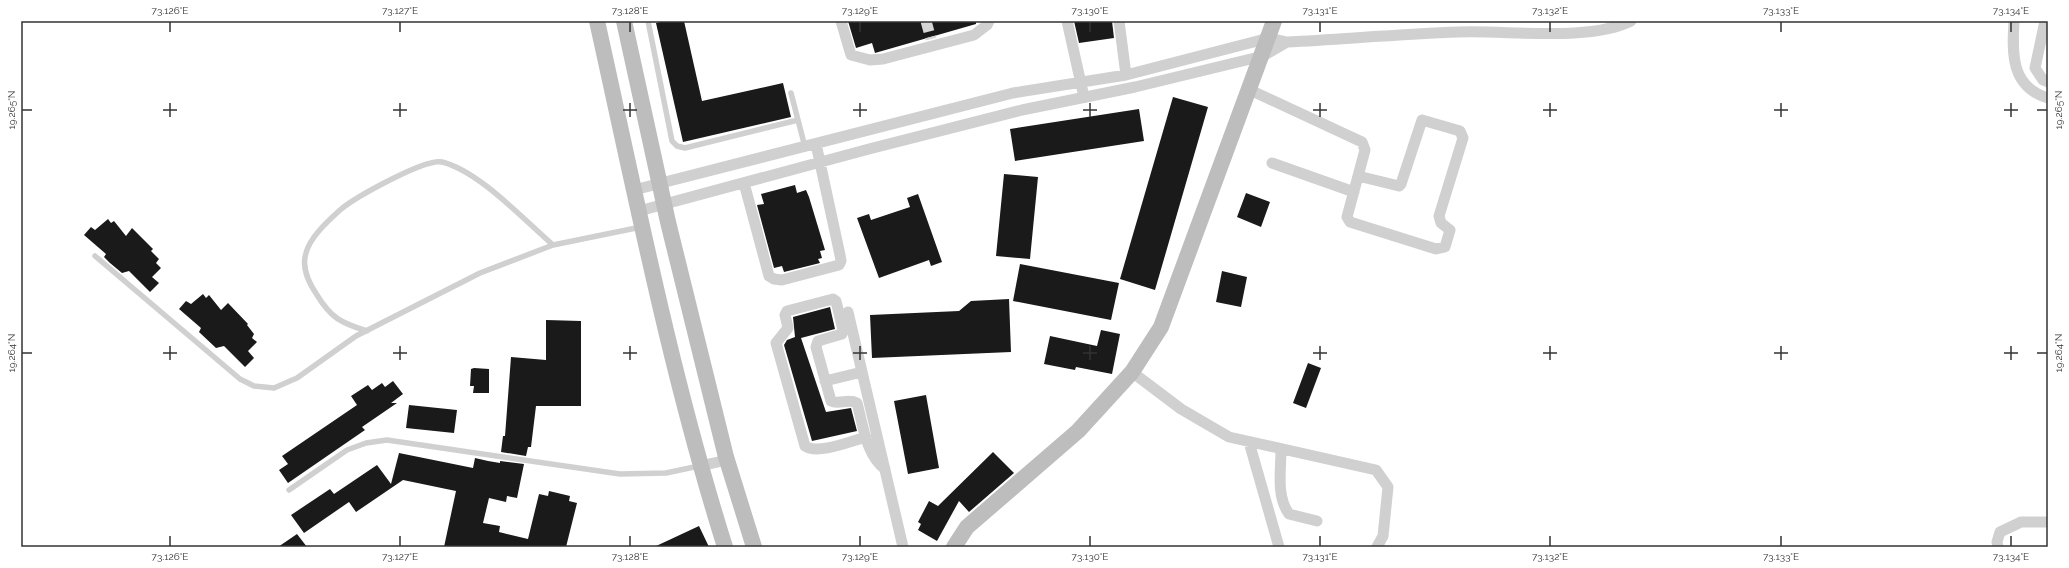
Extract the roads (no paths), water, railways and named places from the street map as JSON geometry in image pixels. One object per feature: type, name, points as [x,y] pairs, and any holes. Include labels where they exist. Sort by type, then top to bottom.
[{"type":"street","points":[[841,21],[851,54],[870,60],[883,59],[932,42],[974,35],[987,25],[989,21]]},
{"type":"street","points":[[1067,21],[1082,82],[1084,97]]},
{"type":"street","points":[[1119,21],[1126,75]]},
{"type":"street","points":[[954,547],[967,527],[1078,431],[1132,372],[1161,327],[1263,56],[1274,21]]},
{"type":"street","points":[[634,190],[1013,93],[1126,75],[1269,38],[1287,42],[1460,32],[1577,33],[1622,25],[1631,21]]},
{"type":"street","points":[[2014,21],[2013,43],[2015,63],[2022,82],[2037,95],[2048,98]]},
{"type":"street","points":[[2045,21],[2035,68],[2043,80],[2048,82]]},
{"type":"street","points":[[725,547],[700,466],[642,227],[598,28],[625,25],[660,184],[727,460],[754,547]]},
{"type":"street","points":[[639,211],[820,162],[1022,110],[1263,56],[1287,42]]},
{"type":"street","points":[[1250,90],[1362,142],[1365,150],[1358,176],[1354,192],[1347,217],[1350,222],[1436,249],[1442,249],[1445,247],[1450,230],[1441,223],[1439,216],[1463,138],[1462,134],[1457,129],[1422,120],[1400,185],[1397,186],[1358,176]]},
{"type":"street","points":[[744,183],[769,276],[774,279],[782,280],[839,265],[841,260],[820,162],[810,145]]},
{"type":"street","points":[[1272,163],[1354,192]]},
{"type":"street","points":[[866,437],[819,450],[809,449],[805,446],[776,343],[788,328],[785,315],[787,311],[833,299],[836,301],[842,334],[818,341],[816,347],[830,401],[835,403],[852,401],[857,403],[866,437],[876,462],[885,469]]},
{"type":"street","points":[[848,312],[903,547]]},
{"type":"street","points":[[825,381],[862,372]]},
{"type":"street","points":[[1132,372],[1181,409],[1229,437],[1376,470],[1388,487],[1383,536],[1377,547]]},
{"type":"street","points":[[1249,442],[1279,547]]},
{"type":"street","points":[[1281,449],[1281,496],[1284,508],[1289,514],[1317,521]]},
{"type":"street","points":[[700,466],[727,460]]},
{"type":"street","points":[[1998,547],[1997,542],[2000,532],[2021,522],[2048,522]]},
{"type":"lane","points":[[648,21],[672,141],[677,146],[685,148],[798,120]]},
{"type":"lane","points":[[791,93],[798,120],[810,145]]},
{"type":"lane","points":[[367,331],[349,326],[331,315],[311,286],[304,263],[306,252],[319,231],[341,209],[385,182],[424,164],[440,161],[457,166],[486,186],[553,245]]},
{"type":"lane","points":[[95,256],[240,379],[254,386],[274,388],[297,378],[356,336],[480,273],[553,245],[642,227]]},
{"type":"lane","points":[[289,490],[347,450],[366,442],[386,440],[620,474],[666,473],[700,466]]},
{"type":"tunnel","points":[[926,21],[931,39]]}]
